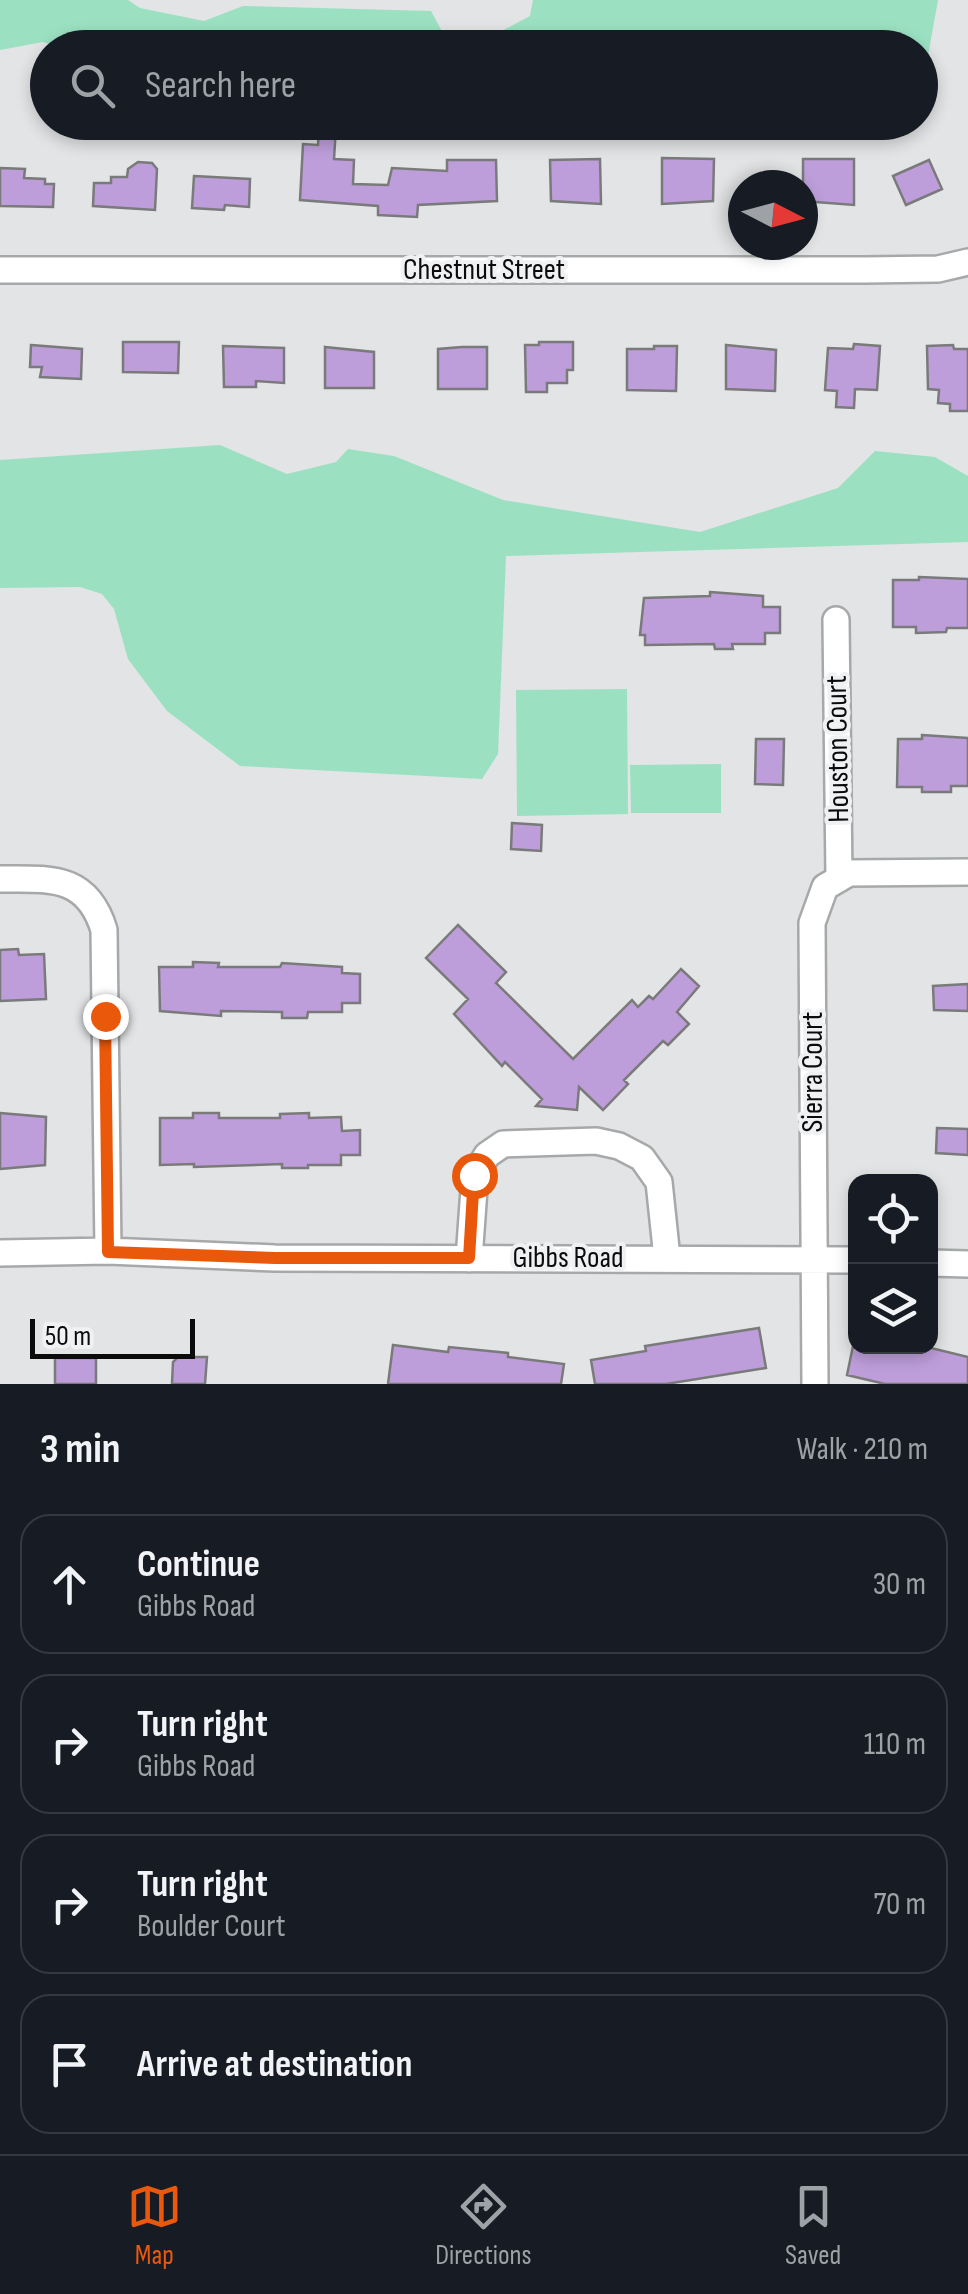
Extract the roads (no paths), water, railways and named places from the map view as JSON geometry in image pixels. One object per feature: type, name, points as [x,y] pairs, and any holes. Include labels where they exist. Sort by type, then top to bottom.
[{"type":"street","name":"Chestnut Street","points":[[0,270],[865,270],[938,269],[968,262]]},
{"type":"street","name":"Houston Court","points":[[832,883],[836,620]]},
{"type":"street","points":[[832,883],[849,873],[968,872]]},
{"type":"street","points":[[0,879],[46,879],[69,884],[94,906],[104,930],[108,1252]]},
{"type":"street","name":"Sierra Court","points":[[815,1384],[812,923],[832,883]]},
{"type":"street","name":"Gibbs Road","points":[[469,1258],[474,1175],[488,1155],[503,1144],[596,1141],[619,1146],[642,1158],[658,1182],[667,1258]]},
{"type":"street","name":"Gibbs Road","points":[[0,1253],[848,1260]]},
{"type":"street","points":[[938,1263],[968,1264]]}]
